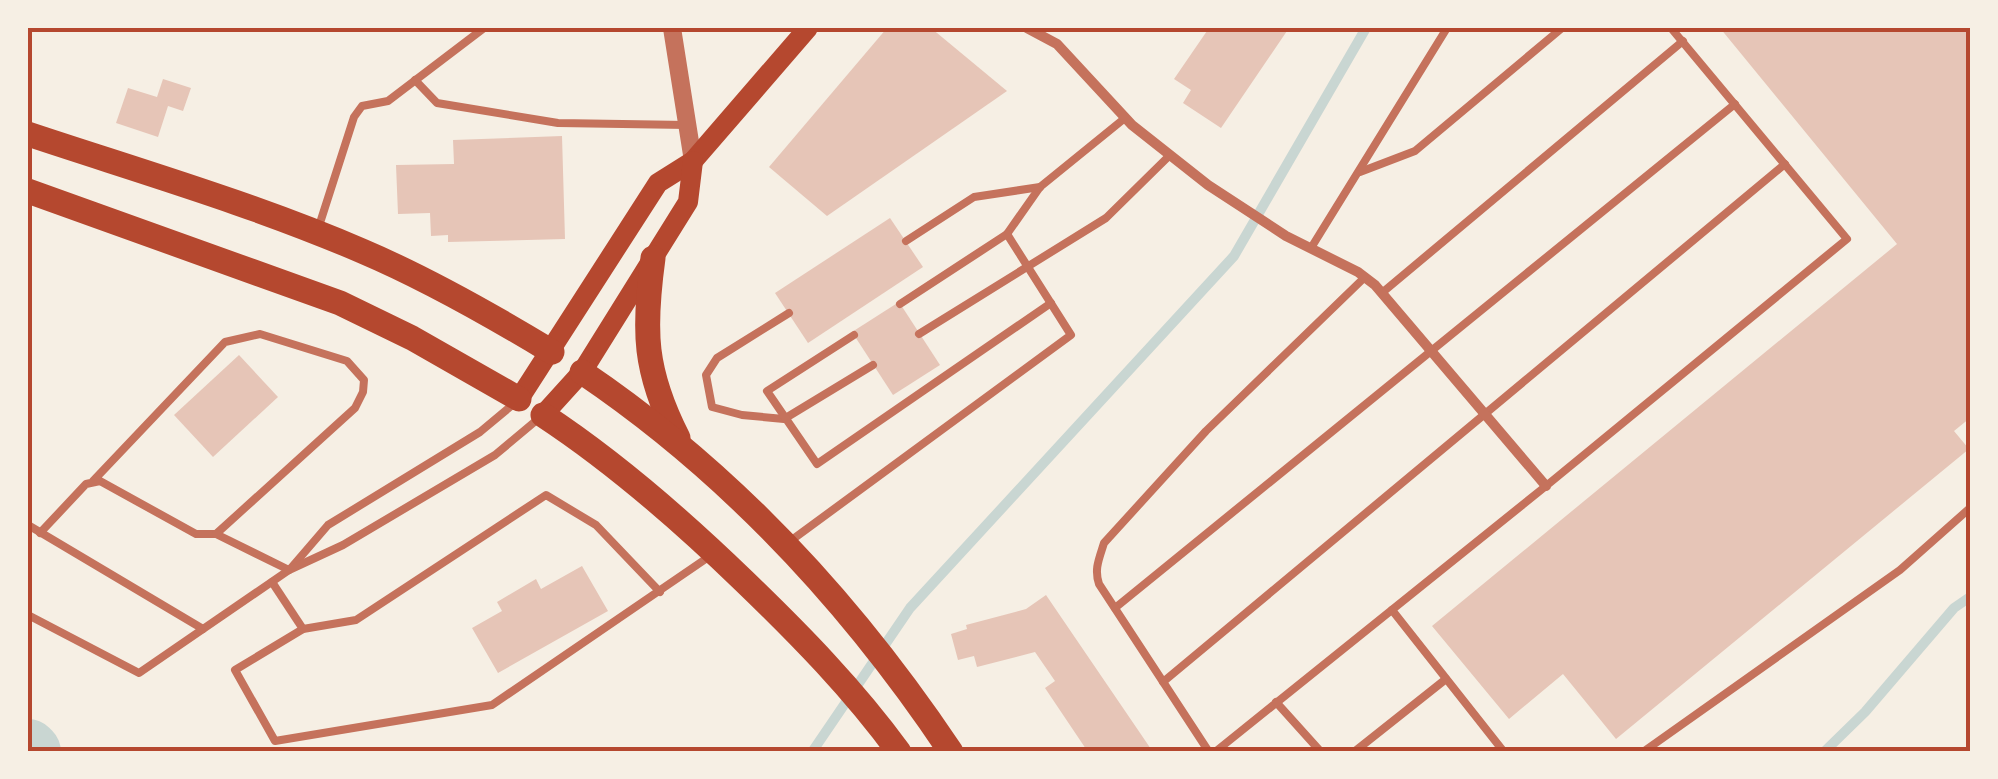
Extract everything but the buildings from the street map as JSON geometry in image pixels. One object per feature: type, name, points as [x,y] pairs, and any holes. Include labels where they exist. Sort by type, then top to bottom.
[{"type":"highway","points":[[28,134],[230,200],[363,251],[438,287],[552,352]]},
{"type":"highway","points":[[28,191],[340,303],[412,338],[519,399]]},
{"type":"highway","points":[[653,258],[647,322],[650,369],[683,447]]},
{"type":"highway","points":[[582,372],[683,447],[786,544],[908,686],[951,752]]},
{"type":"highway","points":[[543,415],[631,479],[714,552],[825,662],[898,752]]},
{"type":"main road","points":[[519,399],[658,183],[693,161],[808,28]]},
{"type":"main road","points":[[543,415],[582,372],[688,202],[693,161]]},
{"type":"street","points":[[672,28],[693,161]]},
{"type":"street","points":[[1028,28],[1057,44],[1125,118],[1169,156],[1286,236],[1366,278],[1382,292],[1546,486]]},
{"type":"street","points":[[1051,28],[1057,44]]},
{"type":"lane","points":[[317,233],[354,116],[362,106],[388,101],[484,28]]},
{"type":"lane","points":[[1310,248],[1447,28]]},
{"type":"lane","points":[[1360,172],[1415,151],[1562,28]]},
{"type":"lane","points":[[1366,278],[1206,431],[1104,543],[1095,572],[1212,752],[1847,239],[1671,28]]},
{"type":"lane","points":[[1382,292],[1683,41]]},
{"type":"lane","points":[[415,80],[437,103],[454,106],[558,122],[687,125]]},
{"type":"lane","points":[[1115,608],[1735,104]]},
{"type":"lane","points":[[900,304],[1007,234],[1040,188],[1125,118]]},
{"type":"lane","points":[[920,334],[1106,218],[1169,156]]},
{"type":"lane","points":[[1164,682],[1785,164]]},
{"type":"lane","points":[[906,241],[974,197],[1040,188]]},
{"type":"lane","points":[[786,544],[1071,334],[1007,234]]},
{"type":"lane","points":[[854,334],[766,391],[817,464],[1051,303]]},
{"type":"lane","points":[[789,313],[717,358],[706,375],[712,407],[784,419],[873,365]]},
{"type":"lane","points":[[40,533],[226,342],[260,334],[346,361],[364,380],[355,408],[216,534]]},
{"type":"lane","points":[[289,570],[328,525],[480,432],[519,399]]},
{"type":"lane","points":[[28,616],[139,673],[289,570],[343,546],[495,455],[543,415]]},
{"type":"lane","points":[[93,481],[100,481],[196,534],[216,534],[289,570]]},
{"type":"lane","points":[[660,592],[596,524],[546,496],[356,620],[304,630],[236,670],[275,741],[492,705],[660,592],[714,552]]},
{"type":"lane","points":[[1643,752],[1900,570],[1970,508]]},
{"type":"lane","points":[[28,526],[203,630]]},
{"type":"lane","points":[[272,582],[304,630]]},
{"type":"lane","points":[[1392,610],[1504,752]]},
{"type":"lane","points":[[1354,752],[1446,679]]},
{"type":"lane","points":[[1276,702],[1321,752]]},
{"type":"lane","points":[[1486,752],[1496,742]]},
{"type":"waterway","points":[[812,752],[910,608],[1234,256],[1366,28]]},
{"type":"waterway","points":[[1824,752],[1865,712],[1954,608],[1970,597]]},
{"type":"waterway","points":[[28,749],[31,752]]}]
